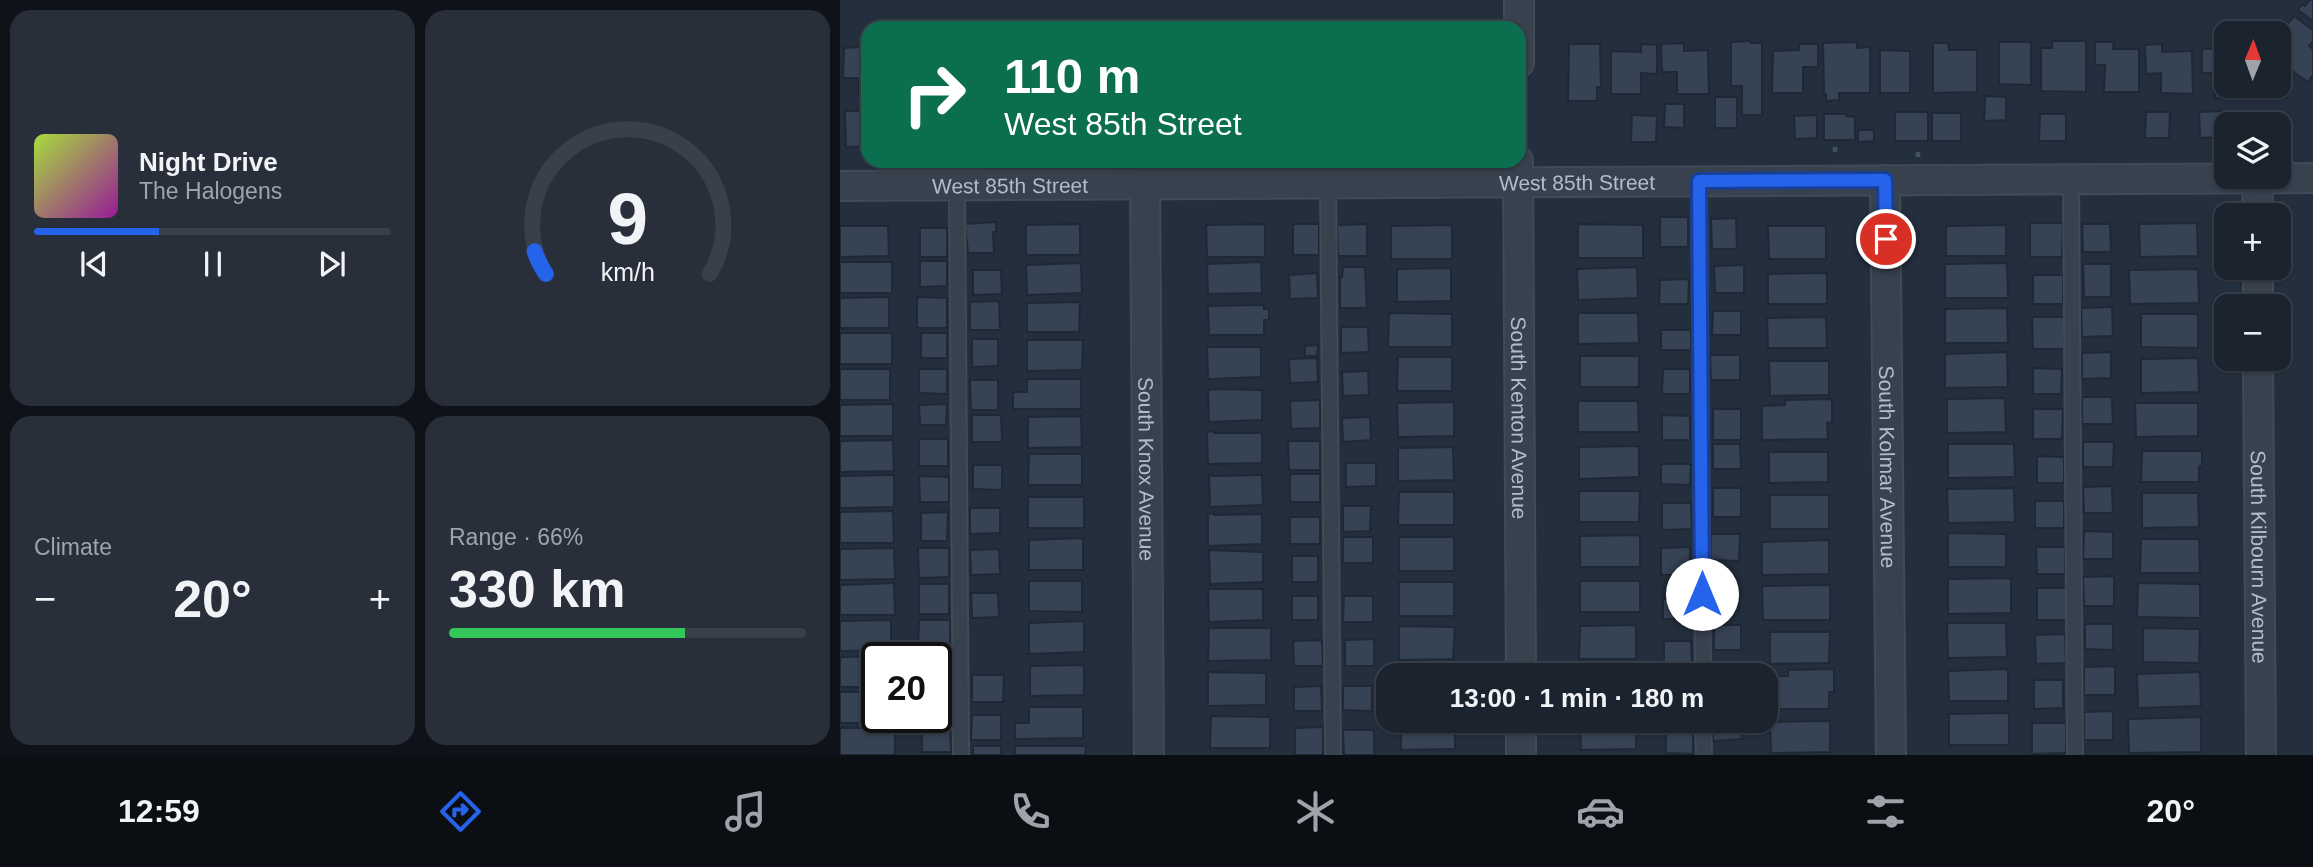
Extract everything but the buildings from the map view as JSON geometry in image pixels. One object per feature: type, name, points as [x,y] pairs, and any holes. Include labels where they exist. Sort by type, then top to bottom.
[{"type":"street","points":[[1520,0],[1520,21]]},
{"type":"street","name":"West 85th Street","points":[[840,186],[1328,183],[1518,172],[1699,181],[2214,178]]},
{"type":"street","name":"South Kenton Avenue","points":[[1518,172],[1521,663]]},
{"type":"street","name":"West 85th Street","points":[[2291,178],[2313,178]]},
{"type":"street","name":"South Kolmar Avenue","points":[[1885,180],[1891,755]]},
{"type":"street","name":"South Knox Avenue","points":[[1144,184],[1149,755]]},
{"type":"street","name":"South Kilbourn Avenue","points":[[2258,371],[2261,755]]},
{"type":"street","points":[[1521,733],[1521,755]]},
{"type":"lane","points":[[2071,179],[2075,755]]},
{"type":"lane","points":[[1699,181],[1703,663]]},
{"type":"lane","points":[[1328,183],[1333,755]]},
{"type":"lane","points":[[957,186],[961,755]]},
{"type":"lane","points":[[1703,733],[1703,755]]},
{"type":"route","points":[[1702,594],[1699,181],[1885,180],[1886,239]]}]
